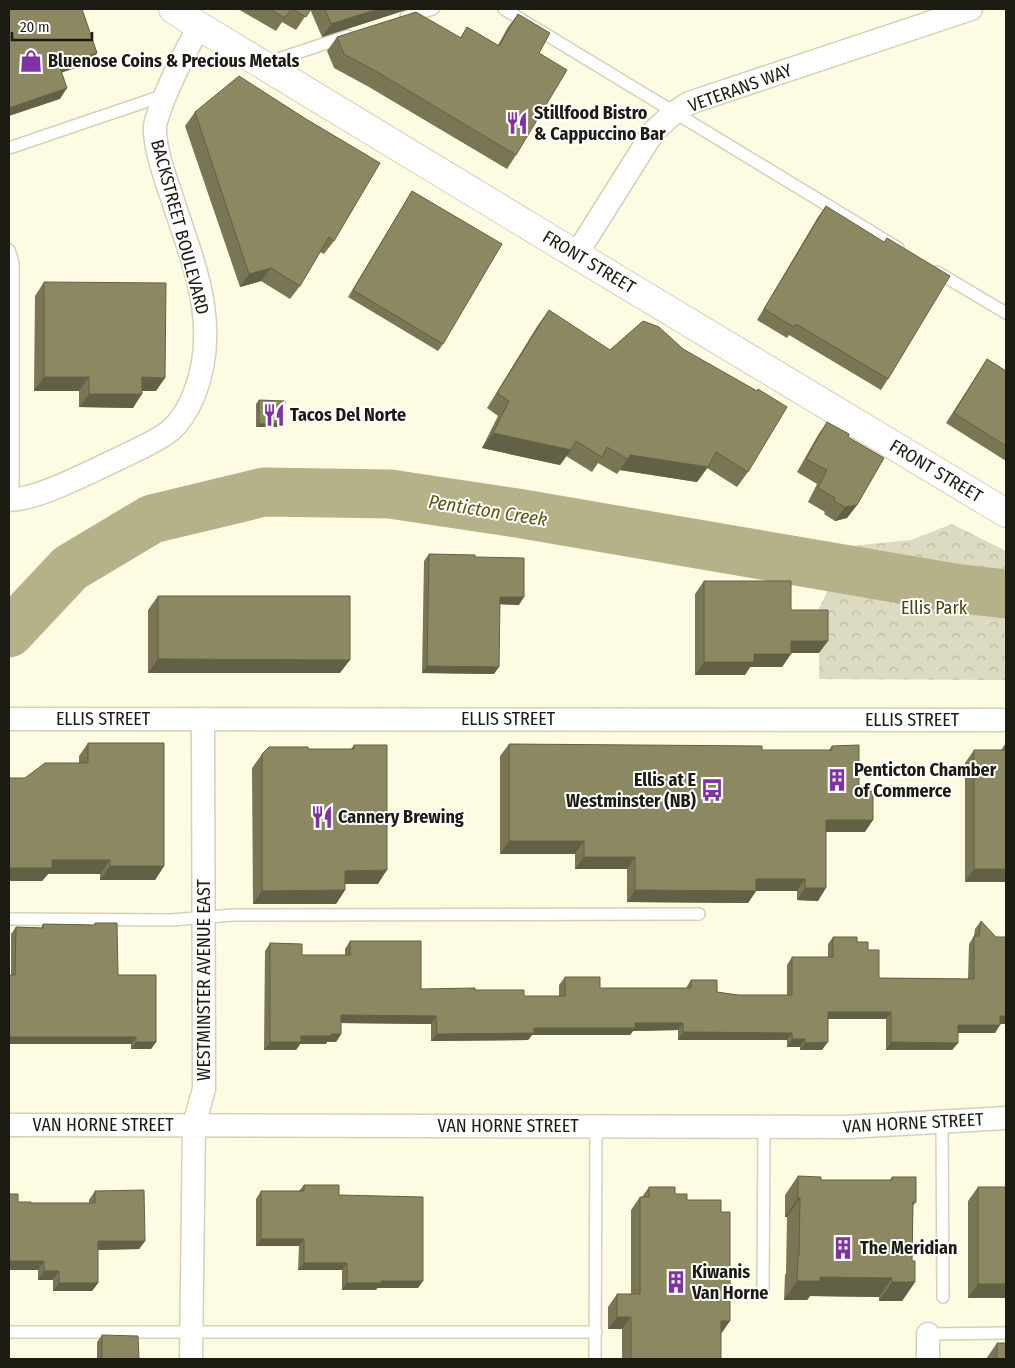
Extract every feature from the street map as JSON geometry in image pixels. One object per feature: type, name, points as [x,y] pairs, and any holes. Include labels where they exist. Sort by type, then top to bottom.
[{"type":"street","name":"FRONT STREET","points":[[173,9],[576,255],[1006,513]]},
{"type":"street","name":"VETERANS WAY","points":[[576,255],[654,131],[674,112],[689,104],[971,9]]},
{"type":"street","name":"BACKSTREET BOULEVARD","points":[[11,500],[31,496],[61,485],[153,442],[172,429],[187,408],[196,389],[202,371],[205,351],[204,309],[192,260],[158,152],[155,126],[165,95],[199,26]]},
{"type":"street","name":"ELLIS STREET","points":[[9,719],[1006,720]]},
{"type":"street","name":"WESTMINSTER AVENUE EAST","points":[[191,1359],[194,1125],[204,1089],[203,719]]},
{"type":"street","name":"VAN HORNE STREET","points":[[9,1125],[848,1127],[1006,1118]]},
{"type":"street","points":[[928,1334],[928,1359]]},
{"type":"lane","points":[[397,20],[433,9]]},
{"type":"lane","points":[[504,9],[904,252]]},
{"type":"lane","points":[[262,64],[361,32]]},
{"type":"lane","points":[[9,148],[165,95]]},
{"type":"lane","points":[[9,250],[14,263],[11,500]]},
{"type":"lane","points":[[930,267],[1006,313]]},
{"type":"lane","points":[[9,919],[171,920],[243,915],[699,914]]},
{"type":"lane","points":[[942,1122],[943,1298]]},
{"type":"lane","points":[[595,1359],[596,1126]]},
{"type":"lane","points":[[763,1293],[764,1127]]},
{"type":"lane","points":[[9,1332],[596,1332]]},
{"type":"lane","points":[[928,1334],[1006,1333]]},
{"type":"green space","name":"Ellis Park","points":[[952,524],[1006,551],[1006,680],[819,679],[819,608],[851,546],[911,540]]},
{"type":"building","points":[[9,9],[82,9],[97,53],[59,65],[67,88],[9,108]]},
{"type":"building","points":[[270,9],[291,9],[285,18]]},
{"type":"building","points":[[292,9],[311,9],[306,17]]},
{"type":"building","points":[[325,9],[378,9],[331,24]]},
{"type":"building","points":[[416,12],[461,38],[467,27],[499,46],[518,14],[550,33],[539,53],[567,70],[516,155],[344,54],[337,37]]},
{"type":"building","points":[[239,76],[380,163],[334,241],[329,237],[300,286],[271,268],[249,274],[195,112]]},
{"type":"building","points":[[412,191],[502,244],[443,344],[353,290]]},
{"type":"building","points":[[826,206],[884,242],[887,238],[950,276],[888,379],[796,324],[794,327],[764,309]]},
{"type":"building","points":[[44,282],[166,283],[165,378],[142,377],[142,394],[89,394],[89,377],[44,377]]},
{"type":"building","points":[[549,310],[610,350],[643,321],[659,327],[683,349],[757,391],[758,389],[787,407],[748,472],[716,452],[708,467],[630,455],[628,459],[607,447],[602,457],[576,441],[571,450],[493,433],[509,401],[497,393]]},
{"type":"building","points":[[987,359],[1006,371],[1006,446],[954,413]]},
{"type":"building","name":"Tacos Del Norte","points":[[259,400],[285,401],[283,423],[259,424]]},
{"type":"building","points":[[827,422],[849,434],[848,437],[884,458],[857,505],[845,507],[834,501],[835,498],[818,488],[827,470],[806,459]]},
{"type":"building","points":[[429,554],[524,558],[524,597],[500,597],[499,667],[427,666]]},
{"type":"building","points":[[704,581],[791,581],[791,610],[828,610],[828,641],[791,641],[791,654],[754,654],[754,662],[704,662]]},
{"type":"building","points":[[158,596],[350,596],[350,660],[158,659]]},
{"type":"building","points":[[88,743],[164,743],[164,866],[110,866],[110,860],[52,860],[52,868],[9,868],[9,778],[25,778],[45,763],[88,763]]},
{"type":"building","points":[[509,744],[762,746],[762,750],[832,750],[832,746],[859,745],[859,791],[873,791],[873,820],[826,820],[826,888],[805,888],[805,879],[756,879],[756,891],[635,890],[635,857],[584,857],[584,841],[509,841]]},
{"type":"building","name":"Cannery Brewing","points":[[354,745],[387,745],[387,870],[345,871],[345,890],[262,891],[262,754],[269,747],[354,749]]},
{"type":"building","points":[[974,750],[1006,750],[1006,869],[974,869]]},
{"type":"building","points":[[981,921],[996,937],[1006,937],[1006,1016],[1000,1016],[1000,1025],[958,1025],[958,1043],[891,1042],[891,1012],[828,1012],[828,1042],[805,1043],[805,1039],[792,1039],[792,1033],[683,1032],[683,1023],[635,1023],[635,1028],[534,1028],[534,1033],[437,1034],[436,1016],[341,1015],[341,1034],[301,1036],[301,1042],[270,1042],[270,943],[302,944],[302,955],[350,955],[350,941],[421,941],[421,989],[475,988],[475,990],[524,990],[524,996],[565,996],[565,977],[600,977],[600,988],[691,988],[691,980],[717,980],[717,992],[738,995],[792,995],[792,957],[833,957],[833,937],[857,937],[857,942],[868,942],[868,950],[879,950],[879,978],[974,979],[974,936],[979,936]]},
{"type":"building","points":[[95,923],[117,923],[118,975],[156,975],[156,1042],[136,1042],[136,1037],[10,1037],[9,975],[15,975],[16,927],[43,928],[43,924],[95,925]]},
{"type":"building","name":"The Meridian","points":[[798,1176],[821,1177],[821,1180],[892,1180],[892,1177],[916,1177],[916,1202],[913,1202],[912,1261],[915,1261],[915,1282],[892,1282],[892,1278],[820,1277],[820,1281],[797,1281],[800,1198],[798,1198]]},
{"type":"building","points":[[304,1185],[339,1185],[339,1195],[423,1197],[423,1281],[347,1283],[347,1263],[304,1263],[304,1239],[261,1239],[261,1191],[304,1191]]},
{"type":"building","name":"Kiwanis Van Horne","points":[[649,1187],[675,1187],[675,1194],[687,1194],[687,1200],[721,1200],[721,1212],[730,1212],[730,1321],[721,1321],[721,1359],[631,1359],[631,1317],[617,1317],[617,1294],[640,1294],[640,1197],[649,1197]]},
{"type":"building","points":[[978,1187],[1006,1187],[1006,1284],[978,1284]]},
{"type":"building","points":[[144,1190],[145,1241],[98,1241],[98,1283],[59,1283],[59,1271],[44,1271],[44,1261],[9,1261],[9,1194],[18,1194],[18,1202],[95,1203],[95,1191]]},
{"type":"building","points":[[102,1335],[138,1336],[139,1359],[102,1359]]},
{"type":"building","points":[[997,1343],[1006,1343],[1006,1359],[997,1359]]},
{"type":"waterway","name":"Penticton Creek","points":[[9,633],[70,568],[152,519],[264,492],[390,494],[517,513],[954,588],[1006,594]]},
{"type":"place","name":"Bluenose Coins & Precious Metals","points":[[31,61]]},
{"type":"place","name":"Stillfood Bistro & Cappuccino Bar","points":[[517,123]]},
{"type":"place","name":"Tacos Del Norte","points":[[274,415]]},
{"type":"place","name":"Penticton Chamber of Commerce","points":[[837,780]]},
{"type":"place","name":"Ellis at E Westminster (NB)","points":[[712,790]]},
{"type":"place","name":"Cannery Brewing","points":[[322,817]]},
{"type":"place","name":"The Meridian","points":[[843,1248]]},
{"type":"place","name":"Kiwanis Van Horne","points":[[676,1282]]}]
